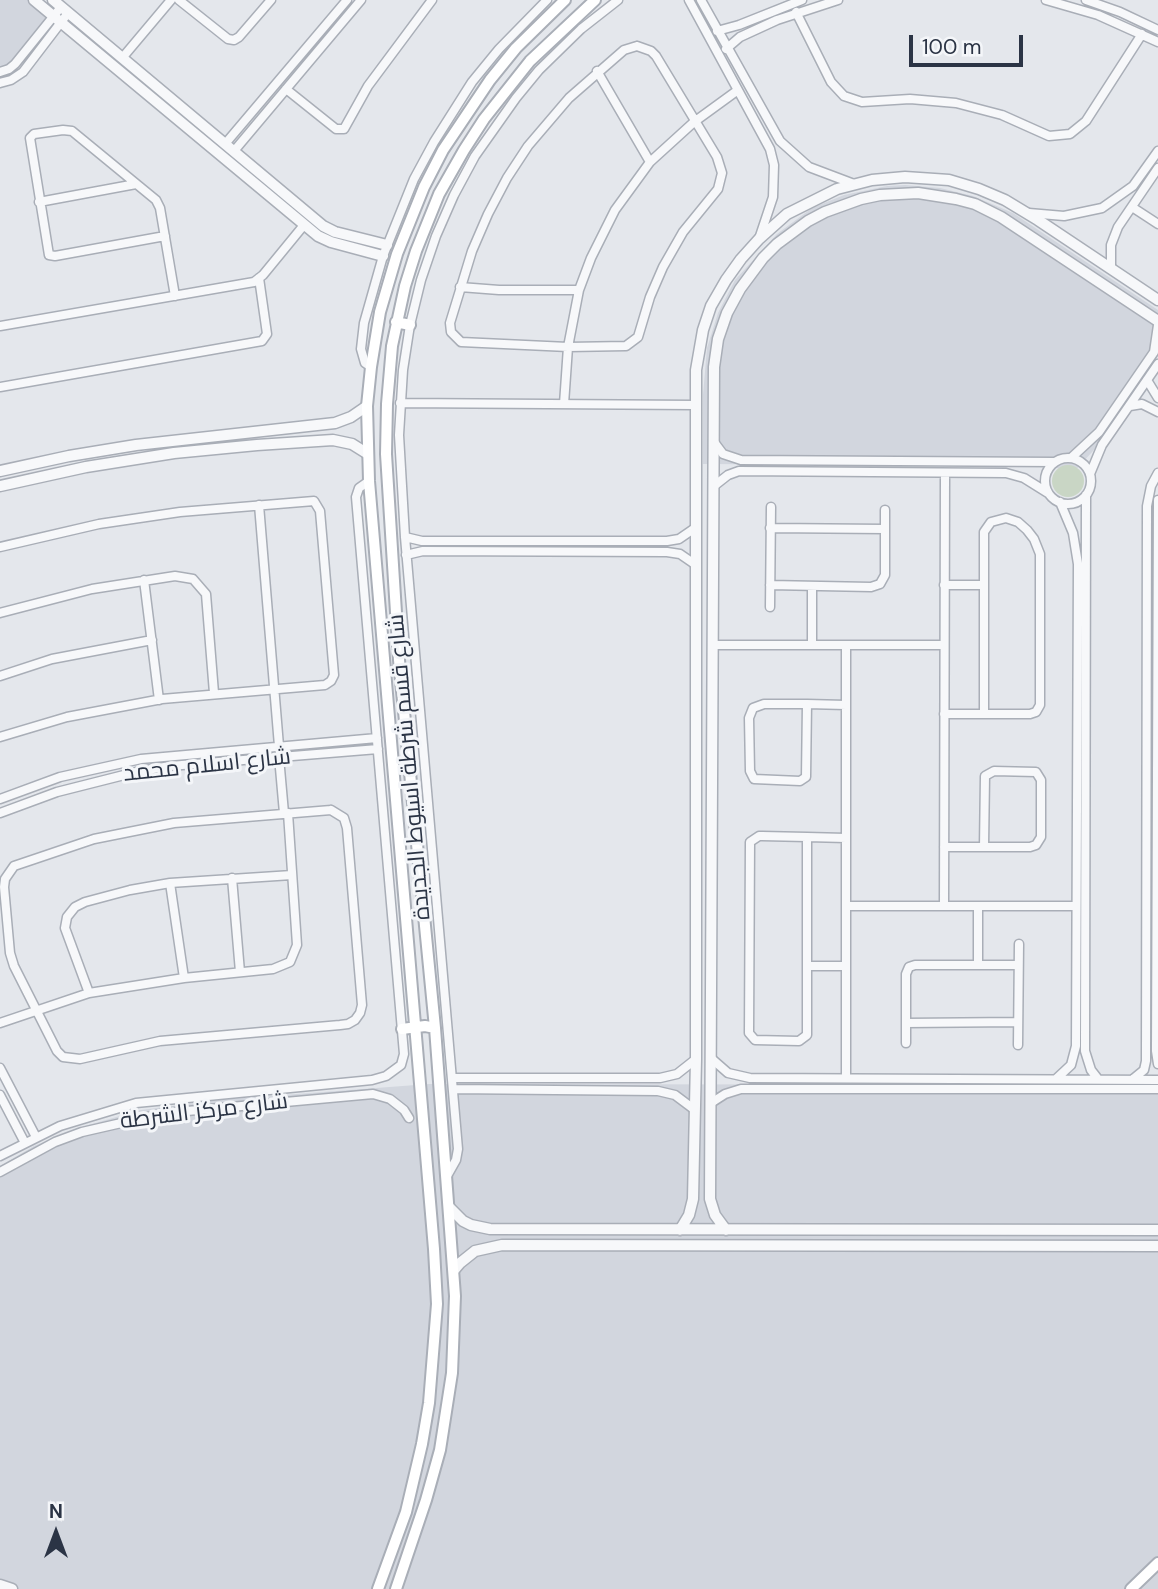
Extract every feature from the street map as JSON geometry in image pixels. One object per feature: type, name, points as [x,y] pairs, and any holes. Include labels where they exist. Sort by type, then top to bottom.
[{"type":"main road","name":"شارع قسم شرطة اسيوط الجديدة","points":[[379,1589],[406,1512],[426,1423],[437,1304],[369,481],[367,406],[371,367],[402,223],[465,114],[489,80],[516,48],[565,0]]},
{"type":"main road","name":"شارع قسم شرطة اسيوط الجديدة","points":[[396,1589],[426,1500],[444,1427],[454,1348],[454,1270],[435,1028],[399,660],[387,470],[386,421],[396,322],[416,251],[439,194],[471,140],[506,90],[556,35],[595,0]]},
{"type":"main road","points":[[424,187],[439,194]]},
{"type":"main road","points":[[396,322],[410,325]]},
{"type":"main road","points":[[371,367],[390,370]]},
{"type":"main road","points":[[386,421],[399,421]]},
{"type":"main road","points":[[384,662],[399,660]]},
{"type":"main road","points":[[388,872],[402,872]]},
{"type":"main road","points":[[410,972],[429,972]]},
{"type":"main road","points":[[432,1002],[446,1001]]},
{"type":"main road","points":[[402,1029],[425,1026],[435,1028]]},
{"type":"main road","points":[[438,1069],[452,1073]]},
{"type":"main road","points":[[409,1118],[422,1118]]},
{"type":"main road","points":[[429,1402],[435,1407],[447,1405]]},
{"type":"main road","points":[[426,1423],[434,1421],[444,1427]]},
{"type":"main road","points":[[1131,1589],[1158,1563]]},
{"type":"main road","points":[[401,1577],[404,1589]]},
{"type":"street","points":[[34,0],[304,225],[328,241],[383,256]]},
{"type":"street","points":[[122,57],[171,0]]},
{"type":"street","points":[[179,0],[228,39],[234,40],[240,37],[270,0]]},
{"type":"street","points":[[225,144],[347,0]]},
{"type":"street","points":[[234,151],[360,0]]},
{"type":"street","points":[[286,89],[336,129],[344,129],[368,86],[432,0]]},
{"type":"street","points":[[371,367],[362,356],[361,341],[383,256],[402,223],[414,179],[472,82],[499,49],[547,0]]},
{"type":"street","points":[[447,1176],[458,1153],[405,537],[399,421],[410,325],[436,236],[475,156],[509,107],[539,71],[581,29],[618,0]]},
{"type":"street","points":[[689,0],[764,134],[771,153],[775,181],[773,197],[760,239]]},
{"type":"street","points":[[701,0],[726,49],[784,146],[809,167],[854,184]]},
{"type":"street","points":[[717,31],[802,0]]},
{"type":"street","points":[[726,49],[735,41],[796,12],[838,0]]},
{"type":"street","points":[[1046,0],[1098,15],[1158,43]]},
{"type":"street","points":[[1086,0],[1158,30]]},
{"type":"street","points":[[0,83],[19,75],[57,19],[61,6],[328,229],[387,245]]},
{"type":"street","points":[[796,12],[836,90],[852,100],[862,102],[911,99],[956,103],[1002,115],[1049,136],[1070,134],[1086,121],[1142,34]]},
{"type":"street","points":[[0,72],[12,67],[57,19]]},
{"type":"street","points":[[728,29],[735,41]]},
{"type":"street","points":[[637,46],[656,56],[720,165],[722,181],[718,189],[683,232],[655,285],[638,337],[626,346],[461,342],[451,332],[450,323],[472,251],[488,214],[510,172],[547,121],[597,71],[624,50],[637,46]]},
{"type":"street","points":[[597,71],[650,162]]},
{"type":"street","points":[[564,404],[568,346],[579,290],[610,218],[650,162],[694,122],[738,90]]},
{"type":"street","points":[[165,236],[52,256],[47,252],[30,138],[34,134],[72,131],[159,204],[165,236],[176,296]]},
{"type":"street","points":[[771,153],[784,146]]},
{"type":"street","points":[[1029,214],[1064,216],[1102,208],[1133,186],[1158,151]]},
{"type":"street","points":[[1111,268],[1110,254],[1114,236],[1158,168]]},
{"type":"street","points":[[680,1230],[693,1205],[696,1059],[696,370],[703,330],[711,306],[726,280],[760,239],[787,214],[803,204],[854,184],[889,178],[922,177],[949,180],[979,189],[1029,214],[1158,300]]},
{"type":"street","points":[[263,190],[271,181]]},
{"type":"street","points":[[39,202],[136,184]]},
{"type":"street","points":[[975,204],[979,189]]},
{"type":"street","points":[[714,441],[723,454],[737,460],[1054,462],[1071,458],[1099,432],[1154,352],[1158,323],[1025,231],[975,204],[918,193],[880,195],[842,205],[808,221],[784,238],[763,258],[740,289],[727,313],[715,353],[713,486],[711,1103],[711,1204],[726,1230]]},
{"type":"street","points":[[1132,207],[1158,224]]},
{"type":"street","points":[[0,326],[251,282],[259,278],[304,225]]},
{"type":"street","points":[[0,387],[261,341],[267,334],[259,278]]},
{"type":"street","points":[[726,280],[740,289]]},
{"type":"street","points":[[460,287],[579,290]]},
{"type":"street","points":[[1056,1079],[1070,1065],[1076,1053],[1087,706],[1086,495],[1091,485],[1090,474],[1102,445],[1158,364]]},
{"type":"street","points":[[1147,380],[1158,398]]},
{"type":"street","points":[[400,403],[695,405]]},
{"type":"street","points":[[1129,405],[1142,404],[1158,412]]},
{"type":"street","points":[[367,406],[351,417],[335,423],[136,445],[1,471],[3,485],[86,467],[174,453],[333,440],[352,444],[368,454]]},
{"type":"street","points":[[1071,458],[1081,461],[1090,474]]},
{"type":"street","points":[[801,461],[801,472]]},
{"type":"street","points":[[971,462],[971,473]]},
{"type":"street","points":[[1048,493],[1045,476],[1054,462]]},
{"type":"street","points":[[713,486],[739,471],[1018,475],[1060,502],[1073,533],[1078,564],[1076,906],[1085,1051],[1091,1070],[1098,1079]]},
{"type":"street","points":[[944,906],[945,473]]},
{"type":"street","points":[[1133,1079],[1144,1070],[1146,1061],[1147,506],[1151,486],[1158,474]]},
{"type":"street","points":[[369,481],[359,488],[356,497],[402,1029]]},
{"type":"street","points":[[1060,502],[1074,503],[1086,495]]},
{"type":"street","points":[[0,547],[96,525],[180,512],[310,500],[319,507],[334,675],[325,685],[159,700],[67,717],[0,737]]},
{"type":"street","points":[[1158,500],[1158,1064]]},
{"type":"street","points":[[260,505],[279,746]]},
{"type":"street","points":[[770,607],[771,507]]},
{"type":"street","points":[[770,586],[871,587],[880,584],[885,575],[885,510]]},
{"type":"street","points":[[944,714],[984,714],[1030,714],[1036,712],[1040,705],[1040,554],[1031,534],[1012,520],[996,519],[986,528],[984,714]]},
{"type":"street","points":[[405,537],[422,541],[667,541],[679,539],[695,528]]},
{"type":"street","points":[[771,528],[885,529]]},
{"type":"street","points":[[407,555],[423,551],[667,552],[680,554],[695,565]]},
{"type":"street","points":[[0,613],[92,589],[184,576],[200,585],[206,594],[214,693]]},
{"type":"street","points":[[144,580],[159,700]]},
{"type":"street","points":[[944,585],[984,585]]},
{"type":"street","points":[[812,586],[812,645]]},
{"type":"street","points":[[696,621],[713,620]]},
{"type":"street","points":[[0,676],[52,659],[152,640]]},
{"type":"street","points":[[713,645],[944,645]]},
{"type":"street","points":[[846,645],[846,1078]]},
{"type":"street","points":[[807,705],[806,777],[800,781],[754,779],[750,771],[751,711],[760,704],[846,705]]},
{"type":"street","points":[[1077,706],[1087,706]]},
{"type":"street","name":"شارع اسلام محمد","points":[[0,799],[60,777],[169,755],[377,738]]},
{"type":"street","name":"شارع اسلام محمد","points":[[0,813],[57,792],[107,778],[164,767],[378,749]]},
{"type":"street","points":[[220,751],[221,762]]},
{"type":"street","points":[[0,1023],[89,993],[184,978],[282,967],[295,954],[297,945],[279,757]]},
{"type":"street","points":[[944,847],[984,847],[1030,847],[1038,843],[1041,837],[1041,780],[1036,772],[993,771],[986,774],[984,847]]},
{"type":"street","points":[[331,810],[341,814],[347,822],[362,1005],[355,1020],[348,1024],[160,1041],[72,1059],[63,1057],[52,1045],[37,1009],[14,966],[8,945],[5,879],[14,866],[94,839],[187,822],[331,810]]},
{"type":"street","points":[[1147,816],[1156,816]]},
{"type":"street","points":[[807,837],[807,1035],[799,1041],[752,1038],[749,1033],[749,845],[759,836],[807,837],[846,838]]},
{"type":"street","points":[[89,993],[66,936],[67,916],[75,907],[130,890],[170,883],[292,875]]},
{"type":"street","points":[[232,878],[240,972]]},
{"type":"street","points":[[170,883],[184,978]]},
{"type":"street","points":[[846,906],[1076,906]]},
{"type":"street","points":[[978,906],[978,965]]},
{"type":"street","points":[[695,941],[712,942]]},
{"type":"street","points":[[1018,1045],[1019,944]]},
{"type":"street","points":[[906,1043],[906,974],[909,967],[1018,965]]},
{"type":"street","points":[[807,966],[846,966]]},
{"type":"street","points":[[906,1023],[1018,1022]]},
{"type":"street","name":"شارع مركز الشرطة","points":[[0,1158],[36,1137],[85,1117],[136,1103],[379,1079],[396,1071],[404,1058],[402,1029]]},
{"type":"street","points":[[452,1073],[660,1078],[677,1074],[696,1059]]},
{"type":"street","points":[[712,1059],[728,1073],[743,1077],[1158,1080]]},
{"type":"street","points":[[0,1068],[36,1137]]},
{"type":"street","points":[[801,1078],[801,1089]]},
{"type":"street","points":[[968,1079],[968,1089]]},
{"type":"street","points":[[453,1088],[658,1091],[675,1095],[695,1110]]},
{"type":"street","points":[[711,1103],[725,1094],[741,1089],[1158,1089]]},
{"type":"street","name":"شارع مركز الشرطة","points":[[3,1170],[55,1142],[82,1132],[165,1113],[373,1094],[390,1099],[409,1118]]},
{"type":"street","points":[[0,1095],[24,1143]]},
{"type":"street","points":[[0,1158],[3,1170]]},
{"type":"street","points":[[449,1207],[463,1221],[489,1229],[1158,1230]]},
{"type":"street","points":[[866,1230],[866,1245]]},
{"type":"street","points":[[454,1270],[475,1251],[502,1245],[1158,1246]]},
{"type":"street","points":[[0,1586],[12,1589]]},
{"type":"shaded area","points":[[0,0],[29,0],[56,22],[21,65],[12,73],[0,77]]},
{"type":"shaded area","points":[[905,185],[940,188],[973,196],[1013,213],[1158,310],[1158,352],[1093,451],[1070,476],[1061,469],[1045,466],[703,464],[703,395],[707,348],[718,313],[735,280],[777,234],[812,208],[844,195]]},
{"type":"shaded area","points":[[429,1084],[1158,1085],[1158,1589],[0,1589],[0,1166],[34,1146],[78,1128],[141,1110],[218,1100]]},
{"type":"green space","points":[[1068,465],[1079,470],[1084,481],[1079,492],[1068,497],[1057,492],[1052,481],[1057,470]]}]
